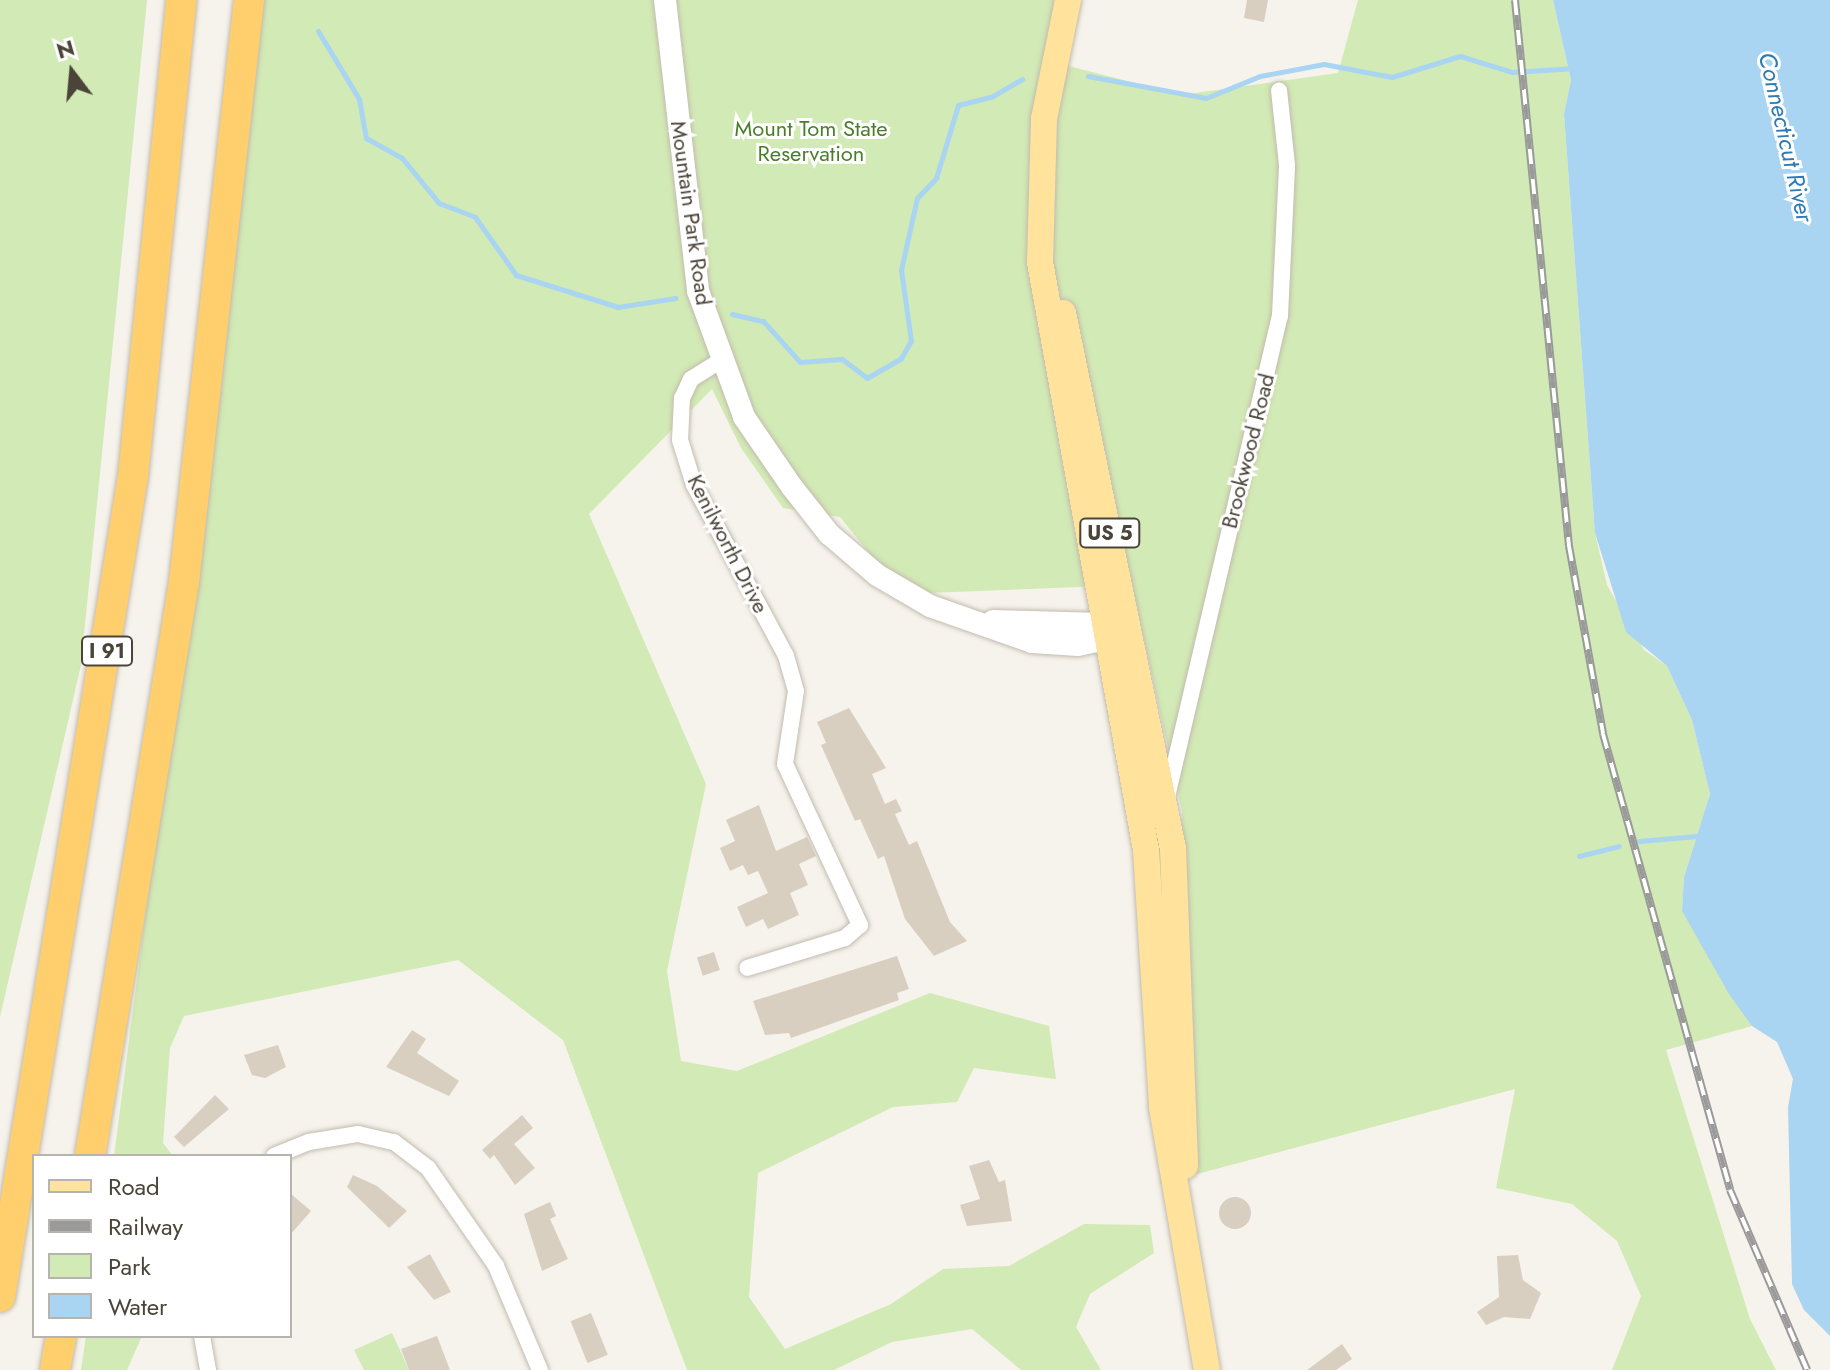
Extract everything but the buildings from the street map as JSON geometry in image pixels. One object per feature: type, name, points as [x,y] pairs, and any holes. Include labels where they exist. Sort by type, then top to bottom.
[{"type":"highway","name":"I 91","points":[[0,1297],[133,476],[181,0]]},
{"type":"highway","points":[[90,1154],[186,567],[249,0]]},
{"type":"highway","points":[[55,1370],[61,1338]]},
{"type":"main road","name":"US 5","points":[[1068,0],[1047,102],[1040,194],[1146,850],[1162,1107],[1207,1370]]},
{"type":"main road","name":"US 5","points":[[1113,632],[1165,806],[1178,906],[1188,1250]]},
{"type":"street","name":"Mountain Park Road","points":[[665,0],[698,291],[720,361],[744,417],[829,534],[877,575],[950,614],[1113,632]]},
{"type":"street","name":"Brookwood Road","points":[[1165,806],[1280,316],[1287,165],[1279,90]]},
{"type":"street","name":"Kenilworth Drive","points":[[720,361],[691,379],[682,398],[680,440],[694,485],[786,656],[796,691],[785,764],[860,925],[845,938],[747,968]]},
{"type":"street","points":[[279,1154],[309,1142],[358,1134],[394,1142],[428,1168],[496,1266],[540,1370]]},
{"type":"street","points":[[202,1338],[208,1370]]},
{"type":"green space","points":[[0,0],[147,0],[81,665],[0,1017]]},
{"type":"green space","name":"Mount Tom State Reservation","points":[[264,0],[1079,0],[1065,65],[1181,95],[1338,73],[1358,0],[1553,0],[1571,80],[1564,114],[1595,533],[1607,585],[1644,650],[1667,666],[1692,720],[1710,794],[1684,877],[1682,911],[1752,1026],[1666,1050],[1750,1319],[1776,1370],[1612,1370],[1641,1296],[1617,1241],[1572,1204],[1496,1188],[1515,1089],[1160,1184],[1182,811],[1132,585],[902,594],[840,517],[783,508],[741,448],[712,389],[589,514],[706,784],[667,971],[681,1061],[737,1071],[930,993],[1049,1026],[1056,1079],[974,1068],[957,1102],[893,1107],[758,1173],[749,1297],[785,1349],[891,1304],[943,1269],[1009,1266],[1084,1224],[1150,1225],[1154,1253],[1090,1294],[1076,1327],[1101,1370],[1021,1370],[972,1329],[892,1342],[834,1370],[687,1370],[563,1040],[458,960],[184,1016],[170,1048],[163,1143],[171,1154],[114,1154]]},
{"type":"green space","points":[[392,1333],[409,1370],[364,1370],[354,1350]]},
{"type":"green space","points":[[86,1338],[141,1338],[127,1370],[81,1370]]},
{"type":"water","name":"Connecticut River","points":[[1553,0],[1830,0],[1830,1336],[1804,1310],[1792,1284],[1788,1107],[1793,1079],[1777,1042],[1752,1026],[1729,994],[1682,911],[1684,877],[1710,794],[1692,720],[1667,666],[1626,632],[1595,533],[1564,114],[1571,80]]},
{"type":"waterway","points":[[318,31],[359,99],[366,138],[402,158],[439,203],[475,217],[516,275],[618,307],[675,298]]},
{"type":"waterway","points":[[1088,76],[1206,98],[1260,76],[1324,64],[1392,77],[1460,56],[1512,72],[1576,68]]},
{"type":"waterway","points":[[732,314],[763,321],[800,362],[842,359],[867,378],[901,358],[911,341],[901,270],[917,198],[936,178],[958,105],[991,97],[1022,79]]},
{"type":"waterway","points":[[1639,841],[1697,836]]},
{"type":"waterway","points":[[1579,856],[1619,846]]},
{"type":"railway","points":[[1515,0],[1569,546],[1603,734],[1730,1190],[1807,1370]]}]
